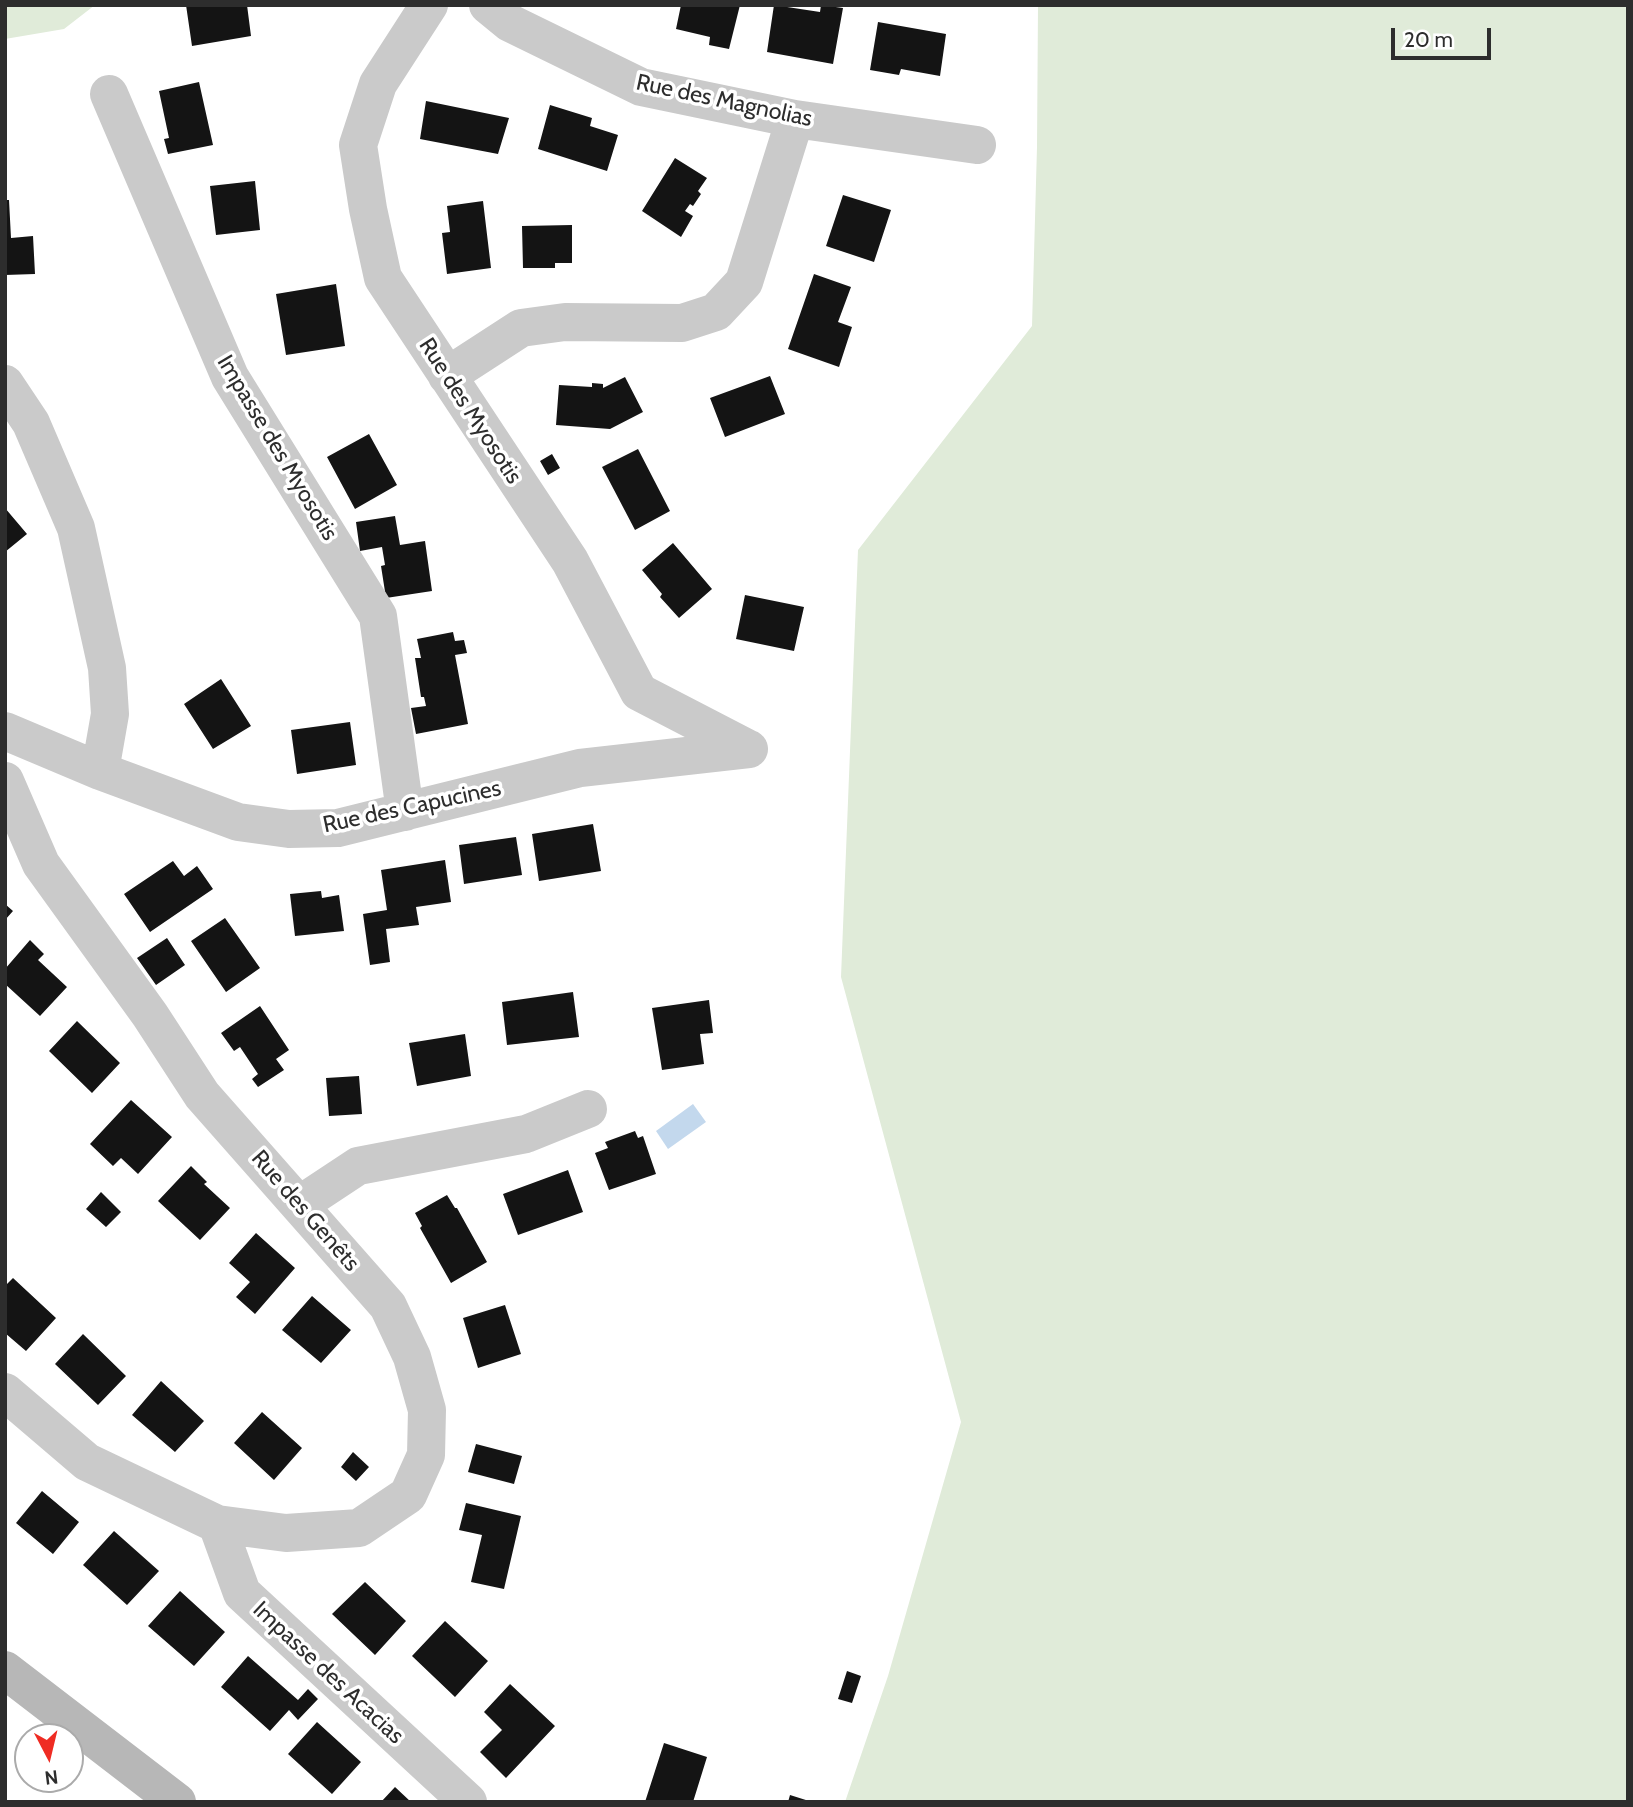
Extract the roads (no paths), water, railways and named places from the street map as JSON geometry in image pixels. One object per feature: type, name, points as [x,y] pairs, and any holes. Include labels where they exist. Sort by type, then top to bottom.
[{"type":"street","name":"Rue des Myosotis","points":[[429,5],[378,84],[358,145],[383,278],[570,561],[639,692],[749,749]]},
{"type":"street","name":"Rue des Magnolias","points":[[488,5],[510,23],[640,87],[794,119],[977,145]]},
{"type":"street","name":"Impasse des Myosotis","points":[[108,94],[230,377],[378,616],[405,812]]},
{"type":"street","points":[[447,376],[521,328],[565,322],[682,323],[716,312],[744,282],[794,119]]},
{"type":"street","points":[[5,384],[31,424],[76,528],[107,668],[110,714],[100,771]]},
{"type":"street","name":"Rue des Capucines","points":[[5,731],[100,771],[238,822],[289,829],[338,828],[580,768],[749,749]]},
{"type":"street","name":"Rue des Genêts","points":[[5,781],[41,864],[150,1015],[202,1095],[388,1306],[412,1357],[427,1410],[426,1455],[408,1495],[359,1528],[286,1533],[217,1524],[87,1462],[5,1392]]},
{"type":"street","points":[[299,1205],[358,1166],[526,1134],[588,1109]]},
{"type":"street","name":"Impasse des Acacias","points":[[217,1524],[242,1593],[468,1802]]},
{"type":"street","points":[[5,1670],[177,1802]]},
{"type":"water","points":[[693,1104],[706,1122],[668,1149],[656,1131]]}]
